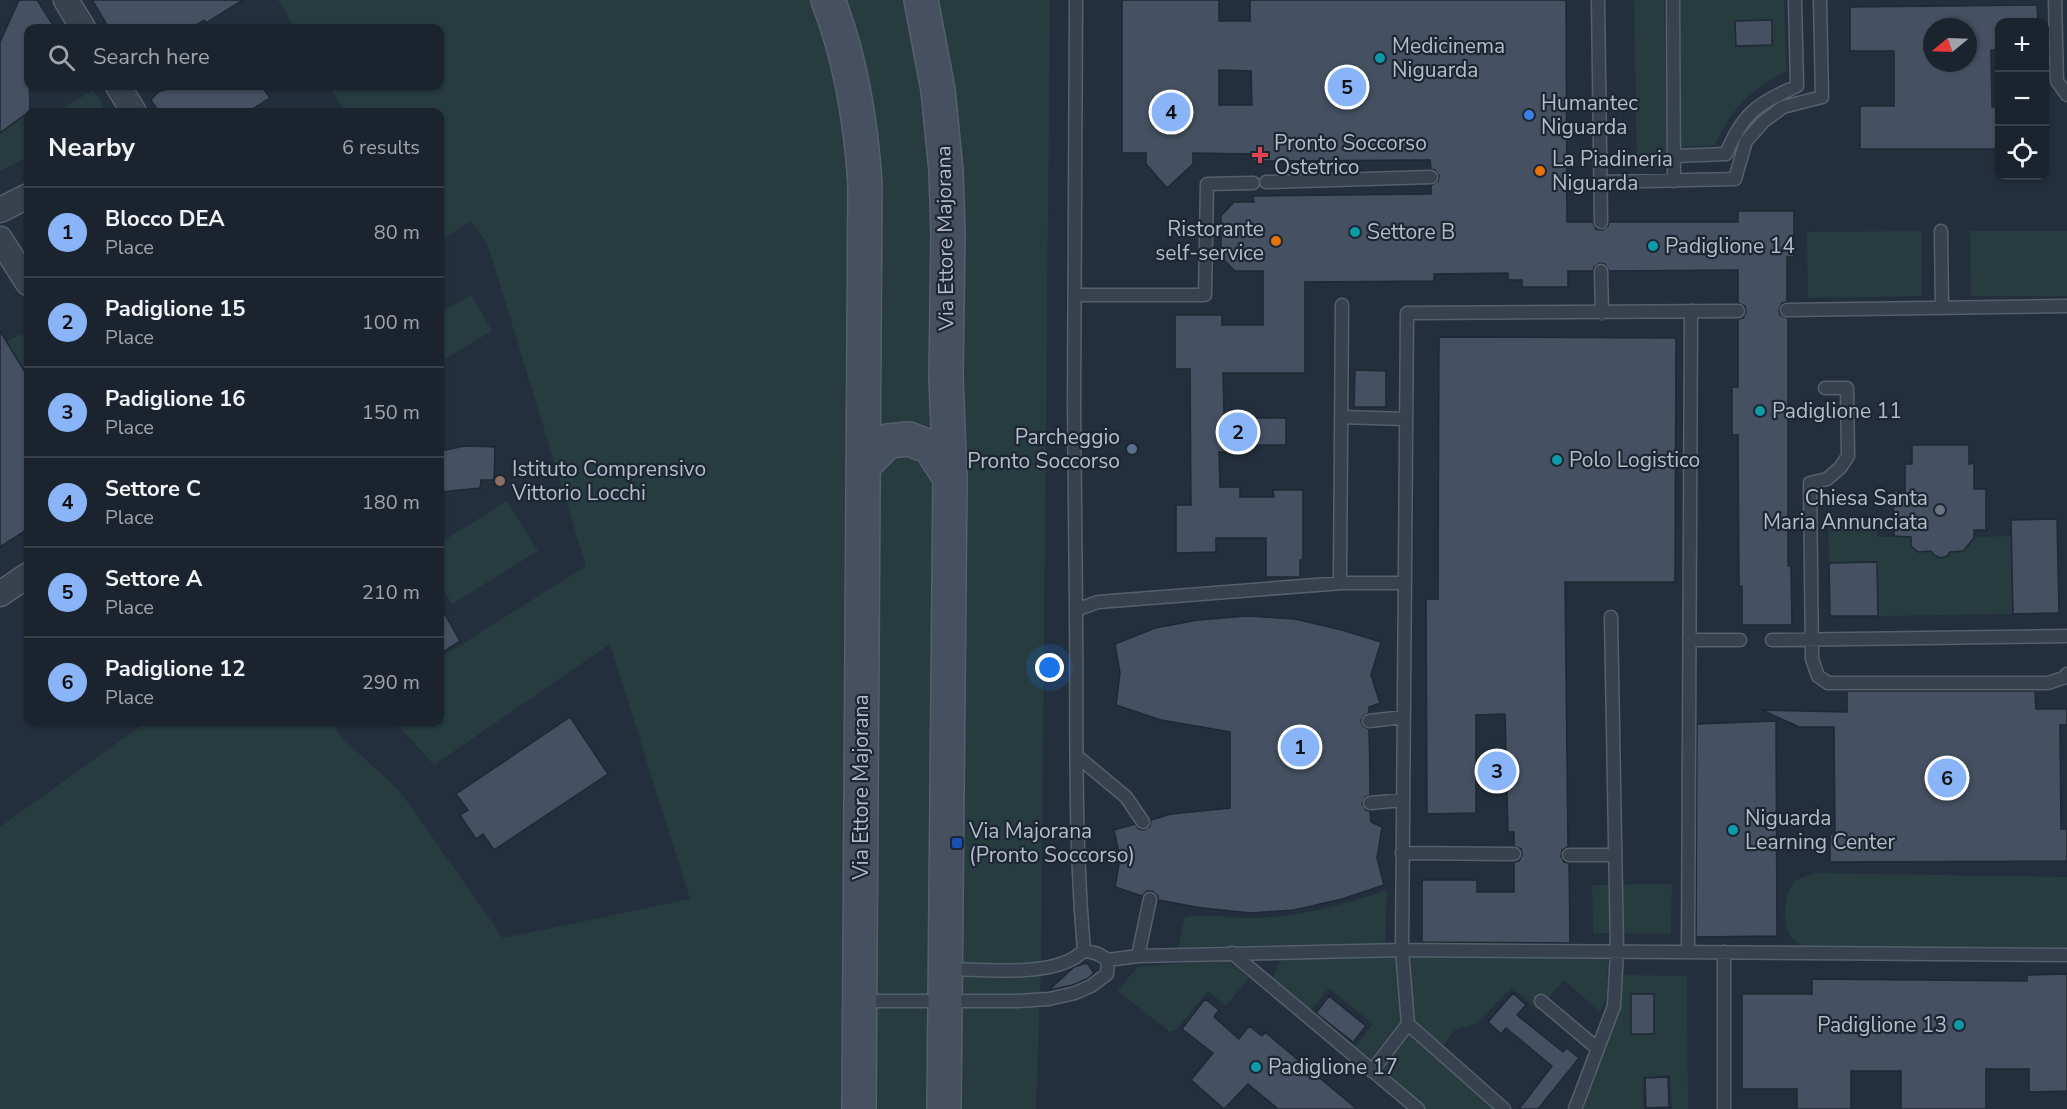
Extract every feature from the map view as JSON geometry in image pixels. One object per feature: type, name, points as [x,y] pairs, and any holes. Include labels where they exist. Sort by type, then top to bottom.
[{"type":"street","points":[[66,0],[81,24]]},
{"type":"street","name":"Via Ettore Majorana","points":[[828,0],[852,79],[865,184],[859,1109]]},
{"type":"street","name":"Via Ettore Majorana","points":[[921,0],[938,90],[946,171],[948,233],[946,378],[950,478],[944,1109]]},
{"type":"street","points":[[120,90],[132,108]]},
{"type":"street","points":[[0,210],[24,198]]},
{"type":"street","points":[[0,239],[24,277]]},
{"type":"street","points":[[863,466],[888,441],[909,439],[930,447],[950,478]]},
{"type":"street","points":[[0,594],[24,578]]},
{"type":"lane","points":[[1076,0],[1076,610],[1080,906],[1084,951]]},
{"type":"lane","points":[[1598,0],[1601,222]]},
{"type":"lane","points":[[1673,0],[1674,181]]},
{"type":"lane","points":[[1674,156],[1726,154],[1736,130],[1754,109],[1773,96],[1797,86],[1795,0]]},
{"type":"lane","points":[[1600,182],[1735,179],[1746,141],[1764,121],[1783,107],[1822,97],[1820,0]]},
{"type":"lane","points":[[2055,0],[2057,81],[2067,95]]},
{"type":"lane","points":[[1266,182],[1431,177]]},
{"type":"lane","points":[[1075,295],[1205,295],[1207,184],[1253,183]]},
{"type":"lane","points":[[1941,231],[1942,308]]},
{"type":"lane","points":[[1601,271],[1602,313]]},
{"type":"lane","points":[[1342,305],[1340,577],[1342,583]]},
{"type":"lane","points":[[1788,310],[2067,306]]},
{"type":"lane","points":[[1688,952],[1691,311]]},
{"type":"lane","points":[[1372,1071],[1408,1024],[1402,950],[1407,313],[1738,311]]},
{"type":"lane","points":[[1826,388],[1847,388],[1848,456],[1840,468],[1827,479],[1809,483],[1811,640],[1812,659],[1818,676],[1828,683],[2048,683],[2063,678],[2067,674]]},
{"type":"lane","points":[[1341,417],[1406,419]]},
{"type":"lane","points":[[1076,610],[1098,602],[1342,583],[1405,583]]},
{"type":"lane","points":[[1575,1109],[1614,1006],[1617,951],[1611,617]]},
{"type":"lane","points":[[1772,640],[2067,636]]},
{"type":"lane","points":[[1689,640],[1740,640]]},
{"type":"lane","points":[[1369,721],[1404,717]]},
{"type":"lane","points":[[1078,757],[1126,797],[1143,822]]},
{"type":"lane","points":[[1370,803],[1403,800]]},
{"type":"lane","points":[[1402,853],[1514,854]]},
{"type":"lane","points":[[1569,855],[1615,855]]},
{"type":"lane","points":[[1138,956],[1150,899]]},
{"type":"lane","points":[[1084,951],[1098,954],[1108,960],[1138,956],[1402,950],[2067,955]]},
{"type":"lane","points":[[860,1001],[945,984],[1050,968],[1076,959],[1084,951]]},
{"type":"lane","points":[[1724,952],[1724,1109]]},
{"type":"lane","points":[[1232,953],[1418,1109]]},
{"type":"lane","points":[[945,984],[1030,1000],[1062,996],[1091,986],[1107,974],[1108,960]]},
{"type":"lane","points":[[1541,1000],[1598,1049]]},
{"type":"lane","points":[[1408,1024],[1504,1109]]},
{"type":"green space","points":[[278,0],[1050,0],[1041,966],[1036,1109],[0,1109],[0,827],[140,726],[335,726],[343,739],[399,790],[503,938],[690,899],[610,644],[434,765],[399,726],[444,726],[444,655],[586,566],[487,242],[471,221],[444,238],[444,108],[343,108],[331,90],[444,90],[444,24],[293,24]]},
{"type":"green space","points":[[1634,0],[1664,0],[1667,168],[1637,169]]},
{"type":"green space","points":[[1680,0],[1784,0],[1786,71],[1762,85],[1743,101],[1721,132],[1715,145],[1681,147]]},
{"type":"green space","points":[[93,90],[104,108],[64,108]]},
{"type":"green space","points":[[24,115],[24,159],[0,171],[0,133]]},
{"type":"green space","points":[[1922,231],[1922,296],[1808,298],[1807,232]]},
{"type":"green space","points":[[1970,231],[2067,231],[2067,296],[1971,296]]},
{"type":"green space","points":[[471,295],[492,331],[444,360],[444,311]]},
{"type":"green space","points":[[20,334],[24,335],[24,370],[7,342]]},
{"type":"green space","points":[[507,501],[538,551],[452,604],[444,591],[444,540]]},
{"type":"green space","points":[[1828,518],[1877,518],[1877,537],[1911,537],[1911,546],[1918,552],[1931,550],[1935,555],[1941,557],[1951,551],[1963,551],[1969,545],[1968,537],[2011,536],[2013,614],[1878,616],[1877,562],[1829,563]]},
{"type":"green space","points":[[1815,873],[2067,877],[2067,950],[1807,948],[1789,933],[1785,913],[1787,897],[1793,884]]},
{"type":"green space","points":[[1672,884],[1671,934],[1593,933],[1592,885]]},
{"type":"green space","points":[[1387,890],[1385,943],[1178,947],[1185,917],[1285,916],[1337,905]]},
{"type":"green space","points":[[1401,950],[1405,1023],[1372,1065],[1353,1049],[1373,1024],[1329,988],[1310,1011],[1272,980],[1282,956]]},
{"type":"green space","points":[[1405,952],[1608,956],[1607,997],[1600,1012],[1564,980],[1538,1010],[1512,988],[1475,1024],[1455,1030],[1441,1048],[1412,1022]]},
{"type":"green space","points":[[1227,960],[1249,978],[1226,1006],[1208,991],[1177,1029],[1170,1032],[1118,991],[1137,967]]},
{"type":"green space","points":[[1621,975],[1687,976],[1688,1109],[1672,1109],[1670,1075],[1643,1077],[1643,1109],[1579,1109]]},
{"type":"green space","points":[[1409,1034],[1496,1109],[1424,1109],[1379,1070]]},
{"type":"building","points":[[19,0],[37,0],[52,24],[24,24],[24,90],[29,90],[30,108],[24,108],[24,115],[0,133],[0,42]]},
{"type":"building","points":[[92,0],[243,0],[206,23],[204,20],[198,24],[107,24]]},
{"type":"building","points":[[1122,0],[1219,0],[1219,21],[1250,21],[1250,0],[1566,0],[1567,222],[1593,222],[1596,229],[1602,230],[1608,226],[1609,222],[1738,222],[1738,211],[1794,211],[1794,257],[1787,257],[1787,302],[1782,303],[1779,310],[1780,315],[1788,318],[1788,566],[1791,566],[1792,625],[1742,625],[1742,586],[1739,586],[1738,435],[1732,435],[1732,387],[1738,387],[1738,319],[1743,318],[1746,312],[1745,306],[1738,303],[1738,270],[1609,271],[1605,264],[1600,263],[1594,267],[1593,271],[1568,271],[1568,287],[1522,287],[1522,280],[1508,280],[1508,273],[1434,274],[1434,281],[1305,282],[1305,373],[1223,373],[1224,413],[1235,413],[1235,418],[1286,418],[1286,445],[1236,445],[1236,452],[1219,452],[1220,487],[1240,487],[1240,497],[1274,497],[1273,490],[1303,490],[1303,560],[1300,560],[1300,577],[1266,577],[1266,538],[1216,538],[1216,552],[1176,553],[1176,505],[1191,505],[1190,369],[1175,369],[1175,315],[1222,315],[1222,325],[1263,325],[1263,271],[1235,271],[1221,257],[1221,216],[1234,202],[1254,202],[1253,196],[1431,194],[1431,185],[1438,181],[1439,176],[1435,170],[1431,169],[1430,160],[1253,161],[1253,154],[1193,153],[1193,164],[1167,188],[1146,164],[1146,153],[1122,153]],"holes":[[[1219,70],[1251,71],[1252,105],[1219,105]]]},
{"type":"building","points":[[2037,5],[2038,18],[1995,18],[1995,50],[1991,50],[1995,149],[1860,149],[1860,106],[1894,106],[1894,51],[1850,51],[1850,7]]},
{"type":"building","points":[[1772,20],[1772,45],[1736,46],[1735,21]]},
{"type":"building","points":[[164,90],[265,90],[270,98],[254,108],[156,108],[151,100],[158,92]]},
{"type":"building","points":[[0,331],[24,370],[24,532],[0,547]]},
{"type":"building","points":[[1439,337],[1676,338],[1675,582],[1565,582],[1568,847],[1562,850],[1561,856],[1564,862],[1569,863],[1570,943],[1422,942],[1422,880],[1477,880],[1477,892],[1514,892],[1514,862],[1519,861],[1522,855],[1521,849],[1514,846],[1514,832],[1508,832],[1505,714],[1476,715],[1476,813],[1427,814],[1426,599],[1438,599]]},
{"type":"building","points":[[1355,370],[1386,371],[1386,407],[1354,407]]},
{"type":"building","name":"Chiesa Santa Maria Annunciata","points":[[1912,445],[1969,445],[1969,464],[1974,463],[1974,489],[1986,489],[1986,530],[1974,530],[1974,538],[1963,551],[1950,552],[1941,558],[1931,551],[1918,552],[1911,546],[1911,537],[1894,536],[1893,491],[1905,491],[1905,464],[1912,464]]},
{"type":"building","points":[[465,446],[495,447],[494,480],[481,480],[480,488],[444,492],[444,450]]},
{"type":"building","points":[[2057,519],[2059,613],[2013,614],[2011,520]]},
{"type":"building","points":[[1877,562],[1878,616],[1830,616],[1829,563]]},
{"type":"building","points":[[444,613],[460,641],[444,651]]},
{"type":"building","points":[[1247,616],[1295,619],[1381,642],[1371,675],[1380,703],[1369,707],[1369,713],[1364,715],[1361,721],[1363,726],[1369,729],[1370,777],[1370,795],[1365,797],[1362,804],[1366,810],[1370,811],[1371,822],[1382,827],[1377,858],[1384,885],[1342,899],[1294,910],[1251,913],[1202,908],[1158,900],[1158,896],[1152,891],[1147,891],[1142,896],[1115,887],[1120,858],[1114,830],[1135,824],[1139,829],[1144,830],[1150,826],[1151,820],[1171,814],[1230,808],[1230,732],[1161,720],[1116,705],[1120,673],[1115,644],[1155,628],[1198,620]]},
{"type":"building","points":[[1847,691],[2035,691],[2036,709],[2067,709],[2067,725],[2060,725],[2061,829],[2067,829],[2067,861],[1830,862],[1830,834],[1835,834],[1834,727],[1799,727],[1762,710],[1847,712]]},
{"type":"building","points":[[570,717],[608,774],[494,850],[483,834],[476,839],[460,815],[468,810],[456,794]]},
{"type":"building","name":"Niguarda Learning Center","points":[[1776,721],[1777,936],[1696,937],[1697,724]]},
{"type":"building","points":[[1087,963],[1094,973],[1087,979],[1073,985],[1049,990],[1074,967]]},
{"type":"building","name":"Padiglione 13","points":[[2067,974],[2067,1091],[2029,1092],[2029,1069],[1986,1069],[1986,1109],[1901,1109],[1901,1071],[1851,1071],[1851,1109],[1797,1109],[1797,1089],[1742,1089],[1742,994],[1812,994],[1812,979],[2027,981],[2027,975]]},
{"type":"building","points":[[1513,993],[1526,1005],[1517,1015],[1563,1052],[1567,1048],[1579,1058],[1538,1109],[1519,1109],[1552,1066],[1506,1028],[1501,1034],[1488,1022]]},
{"type":"building","points":[[1631,994],[1654,994],[1654,1034],[1631,1034]]},
{"type":"building","points":[[1329,996],[1366,1026],[1353,1042],[1316,1013]]},
{"type":"building","name":"Padiglione 17","points":[[1205,999],[1219,1010],[1214,1017],[1239,1039],[1249,1026],[1262,1036],[1265,1032],[1357,1109],[1278,1109],[1248,1084],[1224,1109],[1191,1080],[1213,1053],[1182,1029]]},
{"type":"building","points":[[1668,1077],[1669,1107],[1646,1108],[1645,1078]]},
{"type":"place","name":"Medicinema Niguarda","points":[[1380,58]]},
{"type":"place","name":"Settore A","points":[[1347,87]]},
{"type":"place","name":"Settore C","points":[[1171,112]]},
{"type":"place","name":"Humantec Niguarda","points":[[1529,115]]},
{"type":"place","name":"Pronto Soccorso Ostetrico","points":[[1260,155]]},
{"type":"place","name":"La Piadineria Niguarda","points":[[1540,171]]},
{"type":"place","name":"Settore B","points":[[1355,232]]},
{"type":"place","name":"Ristorante self-service","points":[[1276,241]]},
{"type":"place","name":"Padiglione 14","points":[[1653,246]]},
{"type":"place","name":"Padiglione 11","points":[[1760,411]]},
{"type":"place","name":"Padiglione 15","points":[[1238,432]]},
{"type":"place","name":"Parcheggio Pronto Soccorso","points":[[1132,449]]},
{"type":"place","name":"Polo Logistico","points":[[1557,460]]},
{"type":"place","name":"Istituto Comprensivo Vittorio Locchi","points":[[500,481]]},
{"type":"place","name":"Chiesa Santa Maria Annunciata","points":[[1940,510]]},
{"type":"place","name":"Blocco DEA","points":[[1300,747]]},
{"type":"place","name":"Padiglione 16","points":[[1497,771]]},
{"type":"place","name":"Padiglione 12","points":[[1947,778]]},
{"type":"place","name":"Niguarda Learning Center","points":[[1733,830]]},
{"type":"place","name":"Via Majorana (Pronto Soccorso)","points":[[957,843]]},
{"type":"place","name":"Padiglione 13","points":[[1959,1025]]},
{"type":"place","name":"Padiglione 17","points":[[1256,1067]]}]
